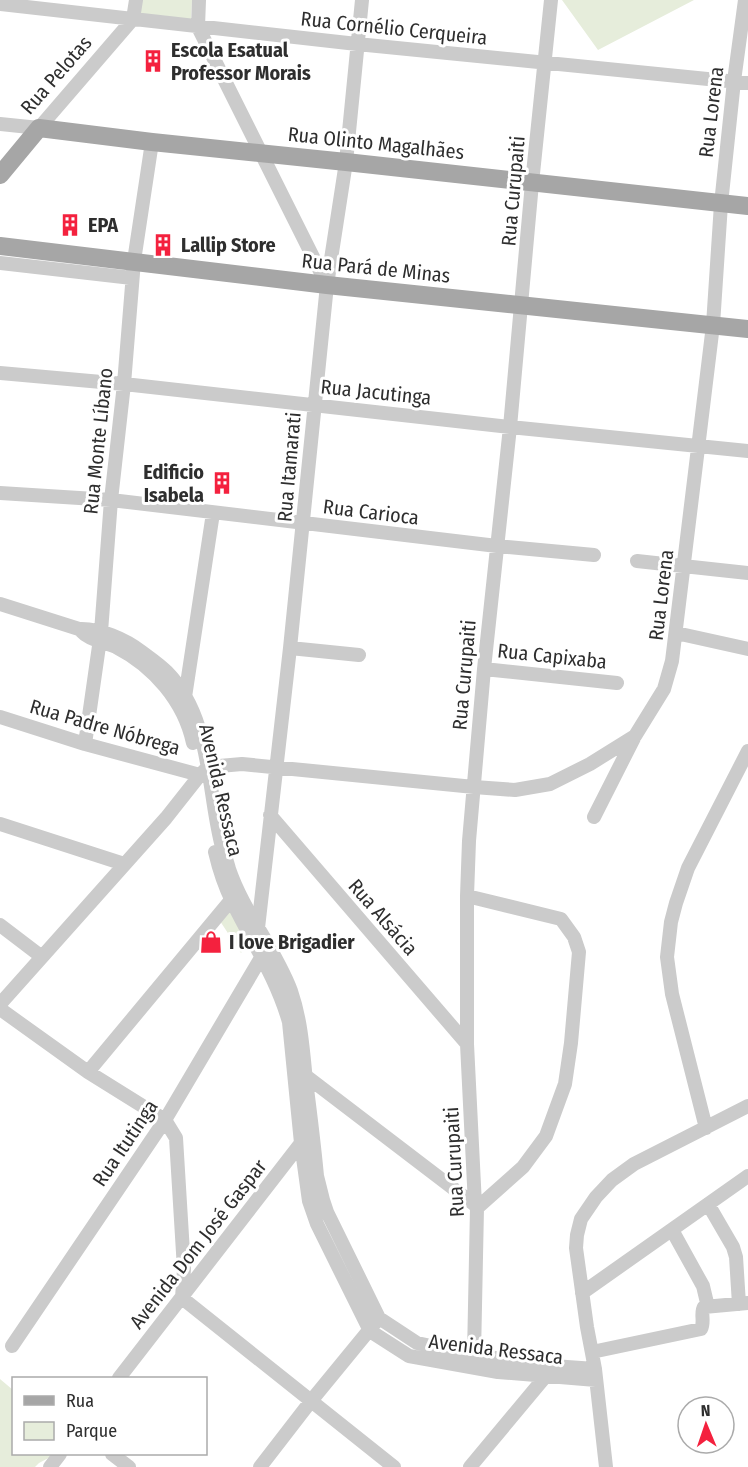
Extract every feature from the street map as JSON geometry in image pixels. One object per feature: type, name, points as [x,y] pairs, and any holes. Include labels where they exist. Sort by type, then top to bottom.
[{"type":"main road","name":"Rua Olinto Magalhães","points":[[39,128],[748,207]]},
{"type":"main road","name":"Rua Pelotas","points":[[0,175],[39,128]]},
{"type":"main road","name":"Rua Pará de Minas","points":[[0,246],[133,270],[327,285],[748,329]]},
{"type":"street","points":[[133,19],[136,0]]},
{"type":"street","points":[[199,0],[198,27],[327,285]]},
{"type":"street","name":"Rua Itamarati","points":[[254,932],[277,768],[327,285],[346,162],[362,0]]},
{"type":"street","name":"Rua Curupaiti","points":[[474,1355],[476,1207],[467,1044],[469,842],[484,669],[551,0]]},
{"type":"street","name":"Rua Lorena","points":[[204,771],[242,764],[515,790],[550,784],[590,764],[635,736],[664,689],[672,661],[713,325],[721,204],[741,82],[745,0]]},
{"type":"street","name":"Rua Cornélio Cerqueira","points":[[0,4],[357,44],[741,82]]},
{"type":"street","name":"Rua Pelotas","points":[[39,128],[133,19]]},
{"type":"street","name":"Rua Olinto Magalhães","points":[[0,124],[39,128]]},
{"type":"street","name":"Rua Monte Líbano","points":[[85,744],[101,637],[111,500],[124,384],[133,270],[152,142]]},
{"type":"street","name":"Rua Pará de Minas","points":[[0,263],[133,270]]},
{"type":"street","name":"Rua Jacutinga","points":[[0,373],[124,384],[748,451]]},
{"type":"street","name":"Rua Carioca","points":[[0,493],[111,500],[497,546],[594,555]]},
{"type":"street","points":[[185,697],[213,513]]},
{"type":"street","points":[[637,561],[748,573]]},
{"type":"street","name":"Avenida Ressaca","points":[[0,604],[79,629],[90,628],[111,645],[135,658],[170,692],[190,729],[204,771],[235,896],[254,932],[262,956],[278,989],[289,1022],[300,1077]]},
{"type":"street","points":[[676,633],[748,649]]},
{"type":"street","name":"Avenida Ressaca","points":[[101,637],[134,646],[166,671],[185,697],[197,720],[204,771]]},
{"type":"street","points":[[290,648],[359,655]]},
{"type":"street","name":"Rua Capixaba","points":[[484,669],[617,683]]},
{"type":"street","name":"Rua Padre Nóbrega","points":[[0,717],[85,744],[204,771]]},
{"type":"street","points":[[594,817],[635,736]]},
{"type":"street","points":[[706,1128],[672,994],[667,957],[675,903],[688,868],[748,751]]},
{"type":"street","points":[[0,1004],[166,818],[204,771]]},
{"type":"street","name":"Rua Alsácia","points":[[270,815],[467,1044]]},
{"type":"street","points":[[0,824],[124,864]]},
{"type":"street","points":[[88,1072],[235,896]]},
{"type":"street","points":[[300,1077],[476,1207],[523,1167],[546,1136],[565,1084],[579,952],[574,937],[561,919],[467,896]]},
{"type":"street","points":[[0,925],[42,957]]},
{"type":"street","name":"Avenida Ressaca","points":[[254,932],[270,947],[281,967],[299,1020],[300,1077],[307,1142],[309,1202],[312,1213],[370,1331],[409,1356],[471,1368],[596,1374]]},
{"type":"street","name":"Rua Itutinga","points":[[12,1346],[165,1120],[262,956]]},
{"type":"street","points":[[0,1009],[88,1072],[165,1120],[176,1138],[184,1269],[182,1298],[394,1467]]},
{"type":"street","points":[[606,1467],[596,1374],[576,1245],[581,1219],[591,1203],[612,1180],[627,1169],[748,1106]]},
{"type":"street","name":"Avenida Ressaca","points":[[307,1142],[327,1212],[379,1318],[417,1343],[550,1371],[575,1368],[596,1374]]},
{"type":"street","name":"Avenida Dom José Gaspar","points":[[119,1377],[307,1142]]},
{"type":"street","points":[[582,1293],[748,1176]]},
{"type":"street","points":[[575,1368],[592,1352],[702,1328],[702,1308],[743,1303],[733,1247],[708,1204]]},
{"type":"street","points":[[672,1230],[703,1286],[708,1307]]},
{"type":"street","points":[[260,1467],[379,1318]]},
{"type":"street","points":[[470,1467],[550,1371]]},
{"type":"street","points":[[50,1467],[59,1455]]},
{"type":"street","points":[[113,1455],[129,1467]]},
{"type":"green space","points":[[140,0],[192,0],[191,22],[137,17]]},
{"type":"green space","points":[[562,0],[694,0],[598,50]]},
{"type":"green space","points":[[228,902],[250,940],[241,953],[218,918]]},
{"type":"green space","points":[[0,1379],[12,1389],[12,1455],[54,1455],[35,1467],[0,1467]]},
{"type":"place","name":"Escola Esatual Professor Morais","points":[[153,61]]},
{"type":"place","name":"EPA","points":[[70,225]]},
{"type":"place","name":"Lallip Store","points":[[163,245]]},
{"type":"place","name":"Edificio Isabela","points":[[222,483]]},
{"type":"place","name":"I love Brigadier","points":[[211,942]]}]
